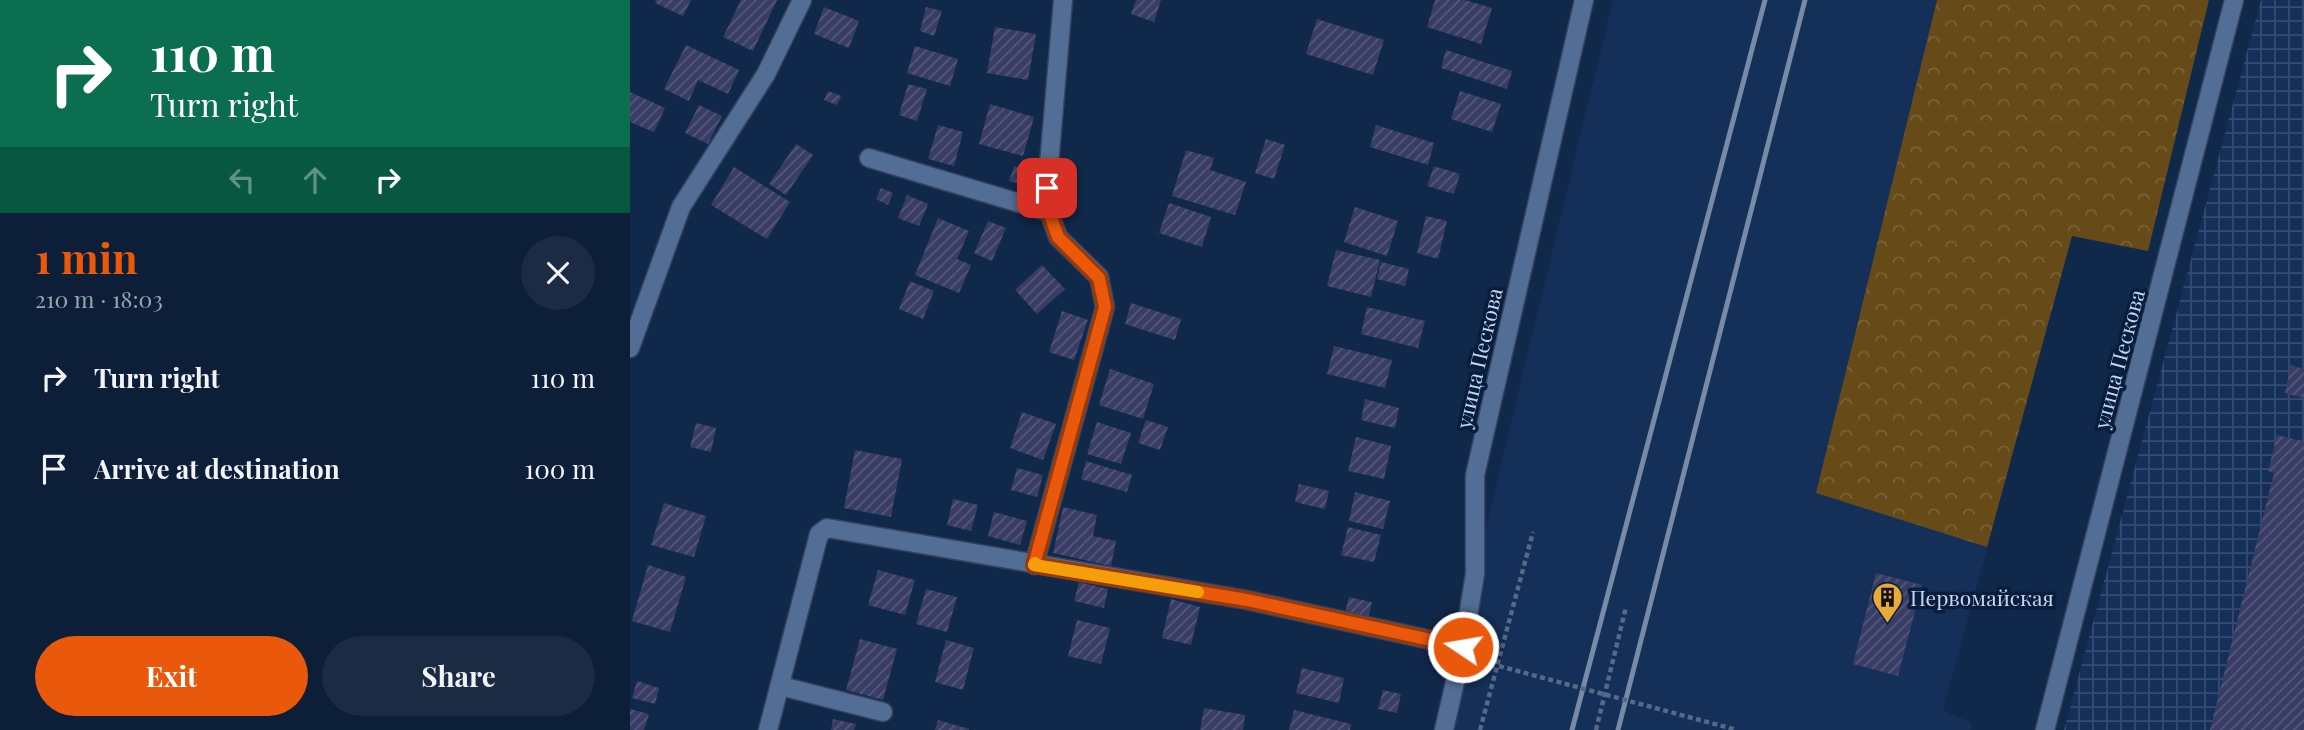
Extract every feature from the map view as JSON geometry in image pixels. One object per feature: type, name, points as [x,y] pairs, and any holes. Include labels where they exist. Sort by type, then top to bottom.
[{"type":"street","points":[[630,348],[681,207],[766,74],[802,0]]},
{"type":"street","points":[[1034,565],[1105,307],[1099,278],[1058,237],[1049,212],[1047,188],[1063,0]]},
{"type":"street","name":"улица Пескова","points":[[1444,730],[1463,647],[1475,574],[1475,475],[1584,0]]},
{"type":"street","name":"улица Пескова","points":[[2045,730],[2234,0]]},
{"type":"street","points":[[869,158],[1049,212]]},
{"type":"street","points":[[768,730],[818,534],[827,528],[1247,600],[1463,647]]},
{"type":"street","points":[[781,686],[883,712]]},
{"type":"path","points":[[1480,730],[1533,532]]},
{"type":"path","points":[[1596,730],[1626,607]]},
{"type":"path","points":[[1499,666],[1737,730]]},
{"type":"shaded area","points":[[1613,0],[2208,0],[2072,236],[1943,710],[1972,723],[1971,730],[1437,730]]},
{"type":"shaded area","points":[[2261,0],[2304,0],[2304,730],[2064,730]]},
{"type":"green space","points":[[1937,0],[2209,0],[2148,251],[2072,236],[1987,547],[1816,493]]},
{"type":"building","points":[[656,0],[691,0],[683,16],[655,3]]},
{"type":"building","points":[[741,0],[777,0],[753,51],[723,37]]},
{"type":"building","points":[[1136,0],[1161,0],[1154,22],[1131,14]]},
{"type":"building","points":[[1435,0],[1465,0],[1492,8],[1481,44],[1427,27]]},
{"type":"building","points":[[824,7],[859,21],[849,48],[814,34]]},
{"type":"building","points":[[926,7],[942,11],[934,36],[920,31]]},
{"type":"building","points":[[1317,19],[1384,40],[1373,75],[1306,54]]},
{"type":"building","points":[[995,27],[1036,34],[1028,80],[987,73]]},
{"type":"building","points":[[686,45],[739,70],[728,94],[698,80],[689,101],[664,89]]},
{"type":"building","points":[[915,46],[958,59],[950,86],[907,73]]},
{"type":"building","points":[[1446,50],[1512,71],[1507,89],[1441,68]]},
{"type":"building","points":[[908,84],[927,89],[917,121],[899,115]]},
{"type":"building","points":[[828,91],[841,96],[837,105],[824,100]]},
{"type":"building","points":[[1460,91],[1501,104],[1492,132],[1451,119]]},
{"type":"building","points":[[630,92],[665,108],[654,132],[630,122]]},
{"type":"building","points":[[990,104],[1034,117],[1023,156],[979,144]]},
{"type":"building","points":[[699,105],[722,116],[708,144],[685,133]]},
{"type":"building","points":[[938,125],[963,132],[954,166],[928,159]]},
{"type":"building","points":[[1376,125],[1434,143],[1428,165],[1370,147]]},
{"type":"building","points":[[1266,139],[1285,145],[1274,179],[1255,173]]},
{"type":"building","points":[[796,144],[813,155],[786,195],[769,184]]},
{"type":"building","points":[[1186,150],[1214,158],[1210,170],[1246,182],[1235,215],[1172,196]]},
{"type":"building","points":[[1014,166],[1033,172],[1029,186],[1009,181]]},
{"type":"building","points":[[1434,166],[1460,174],[1454,194],[1427,186]]},
{"type":"building","points":[[734,167],[790,202],[767,239],[711,205]]},
{"type":"building","points":[[881,188],[893,193],[888,205],[876,199]]},
{"type":"building","points":[[907,195],[928,204],[919,226],[898,218]]},
{"type":"building","points":[[1169,203],[1211,217],[1202,247],[1159,233]]},
{"type":"building","points":[[1355,207],[1398,221],[1387,256],[1344,242]]},
{"type":"building","points":[[1426,216],[1447,221],[1438,259],[1417,253]]},
{"type":"building","points":[[938,218],[969,231],[957,259],[971,265],[959,293],[915,275]]},
{"type":"building","points":[[988,221],[1006,228],[992,261],[974,253]]},
{"type":"building","points":[[1336,250],[1380,260],[1371,297],[1327,286]]},
{"type":"building","points":[[1381,262],[1409,269],[1405,286],[1377,279]]},
{"type":"building","points":[[1042,265],[1065,289],[1037,314],[1015,290]]},
{"type":"building","points":[[910,281],[934,291],[923,319],[899,309]]},
{"type":"building","points":[[1131,303],[1181,319],[1175,340],[1125,324]]},
{"type":"building","points":[[1367,307],[1425,321],[1418,348],[1361,334]]},
{"type":"building","points":[[1062,311],[1088,320],[1074,360],[1049,352]]},
{"type":"building","points":[[1334,346],[1392,360],[1385,388],[1327,374]]},
{"type":"building","points":[[2291,365],[2304,369],[2304,398],[2285,393]]},
{"type":"building","points":[[1110,369],[1154,384],[1143,419],[1099,405]]},
{"type":"building","points":[[1365,399],[1399,408],[1395,428],[1361,420]]},
{"type":"building","points":[[1022,412],[1056,424],[1043,460],[1010,448]]},
{"type":"building","points":[[1146,420],[1168,427],[1160,450],[1138,443]]},
{"type":"building","points":[[1097,422],[1131,433],[1121,464],[1087,454]]},
{"type":"building","points":[[696,423],[716,428],[711,452],[690,447]]},
{"type":"building","points":[[2277,435],[2304,442],[2304,730],[2210,730],[2274,473],[2268,471]]},
{"type":"building","points":[[1356,437],[1391,446],[1384,479],[1348,471]]},
{"type":"building","points":[[855,450],[902,459],[891,517],[844,508]]},
{"type":"building","points":[[1086,461],[1132,475],[1127,492],[1081,479]]},
{"type":"building","points":[[1017,468],[1043,475],[1037,497],[1011,490]]},
{"type":"building","points":[[1299,484],[1329,491],[1325,509],[1295,502]]},
{"type":"building","points":[[1355,492],[1390,501],[1383,529],[1349,521]]},
{"type":"building","points":[[953,499],[978,505],[971,531],[947,525]]},
{"type":"building","points":[[664,503],[706,516],[694,557],[651,545]]},
{"type":"building","points":[[1063,507],[1097,515],[1093,536],[1116,541],[1111,566],[1053,553]]},
{"type":"building","points":[[994,512],[1027,521],[1020,545],[988,536]]},
{"type":"building","points":[[1348,527],[1381,535],[1374,562],[1341,555]]},
{"type":"building","points":[[648,565],[686,577],[670,632],[632,621]]},
{"type":"building","points":[[878,570],[915,580],[905,615],[868,605]]},
{"type":"building","name":"Первомайская","points":[[1876,573],[1922,585],[1898,676],[1853,664]]},
{"type":"building","points":[[1079,582],[1108,589],[1104,608],[1074,601]]},
{"type":"building","points":[[926,589],[957,597],[947,632],[916,624]]},
{"type":"building","points":[[1349,597],[1372,602],[1368,619],[1345,613]]},
{"type":"building","points":[[1171,599],[1200,607],[1191,645],[1162,638]]},
{"type":"building","points":[[1077,620],[1110,628],[1101,664],[1068,656]]},
{"type":"building","points":[[860,639],[897,649],[883,700],[846,690]]},
{"type":"building","points":[[946,640],[974,648],[963,690],[935,682]]},
{"type":"building","points":[[1302,668],[1344,678],[1339,703],[1296,693]]},
{"type":"building","points":[[637,681],[659,688],[655,704],[632,698]]},
{"type":"building","points":[[1383,690],[1401,694],[1397,713],[1378,709]]},
{"type":"building","points":[[1204,708],[1245,715],[1243,730],[1200,730]]},
{"type":"building","points":[[630,709],[649,714],[644,730],[630,730]]},
{"type":"building","points":[[1294,710],[1351,724],[1350,730],[1289,730]]},
{"type":"building","points":[[833,719],[856,724],[854,730],[831,730]]},
{"type":"building","points":[[938,720],[969,729],[969,730],[935,730]]},
{"type":"railway","points":[[1572,730],[1765,0]]},
{"type":"railway","points":[[1618,730],[1805,0]]},
{"type":"slow traffic","points":[[1035,563],[1034,565],[1198,592]]},
{"type":"place","name":"Первомайская","points":[[1887,624]]},
{"type":"route","points":[[1047,188],[1049,212],[1058,237],[1099,278],[1105,307],[1034,565],[1247,600],[1463,647]]}]
